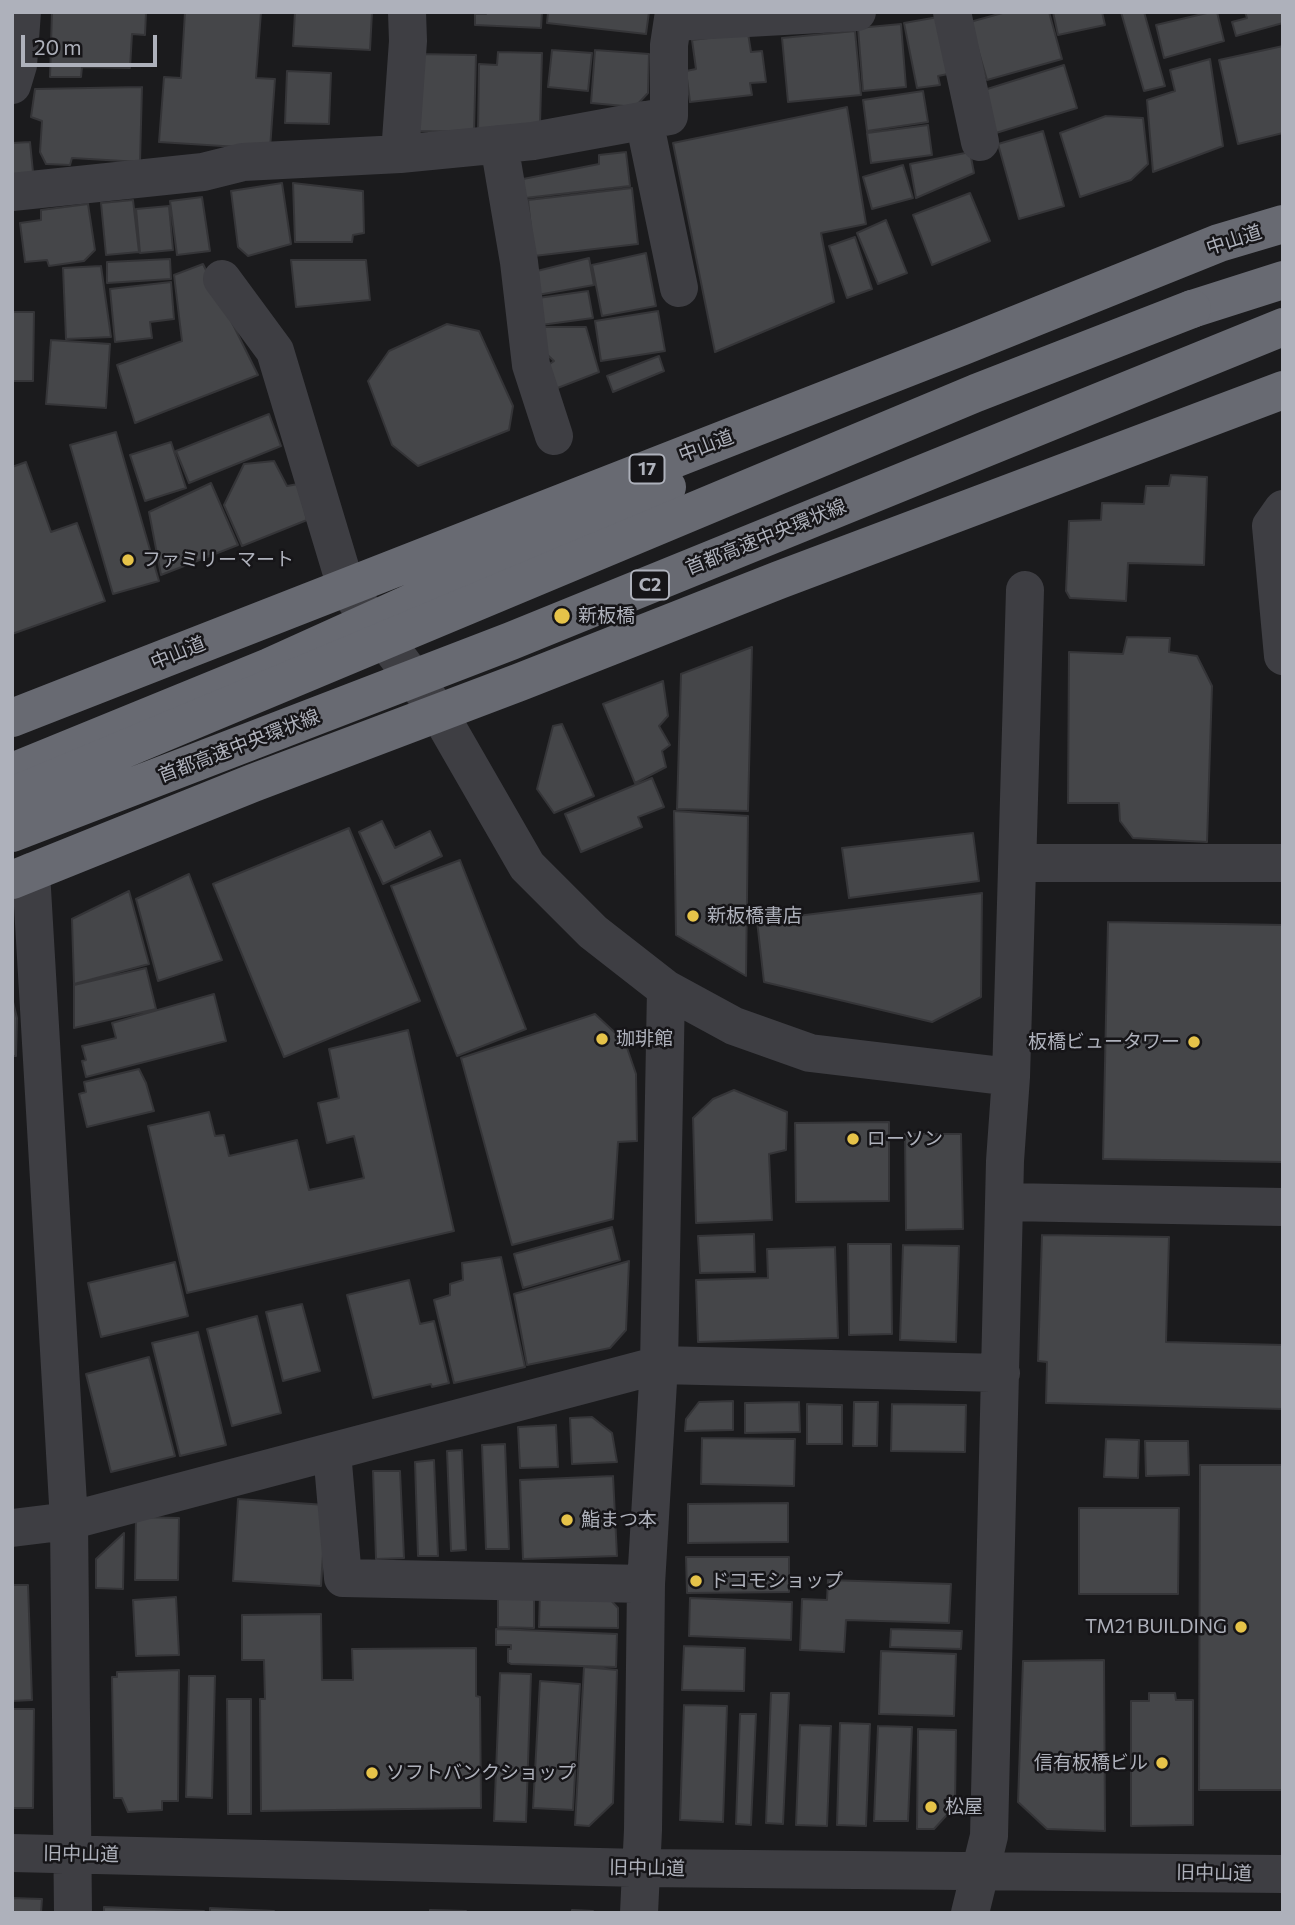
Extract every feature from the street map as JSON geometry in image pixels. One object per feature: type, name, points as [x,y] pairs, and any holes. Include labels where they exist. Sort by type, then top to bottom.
[{"type":"highway","name":"中山道","points":[[12,718],[1219,243],[1283,224]]},
{"type":"highway","points":[[12,796],[976,393],[1192,310],[1283,280]]},
{"type":"highway","name":"首都高速中央環状線","points":[[12,833],[511,641],[1283,327]]},
{"type":"highway","name":"首都高速中央環状線","points":[[19,865],[496,656],[1056,426],[1283,339]]},
{"type":"highway","points":[[12,772],[270,667],[772,439],[963,346]]},
{"type":"highway","points":[[19,865],[253,783],[779,580],[1283,390]]},
{"type":"street","points":[[12,85],[18,65],[22,12]]},
{"type":"street","points":[[400,154],[408,41],[407,12]]},
{"type":"street","points":[[12,192],[203,172],[243,162],[400,154],[533,141],[669,116],[669,45],[674,17],[857,12]]},
{"type":"street","points":[[952,12],[980,142]]},
{"type":"street","points":[[644,120],[678,288]]},
{"type":"street","points":[[499,144],[519,262],[531,365],[554,436]]},
{"type":"street","points":[[222,279],[275,351],[346,587],[439,713],[527,866],[593,932],[666,989],[734,1026],[810,1053],[1011,1077]]},
{"type":"street","points":[[1283,509],[1272,526],[1283,656]]},
{"type":"street","points":[[970,1913],[989,1836],[1005,1202],[1025,590]]},
{"type":"street","points":[[1018,863],[1283,863]]},
{"type":"street","points":[[19,865],[69,1521],[73,1913]]},
{"type":"street","points":[[639,1913],[646,1584],[659,1365],[666,989]]},
{"type":"street","points":[[1005,1202],[1283,1207]]},
{"type":"street","points":[[12,1528],[69,1521],[659,1365],[1001,1373]]},
{"type":"street","points":[[332,1452],[343,1578],[646,1584]]},
{"type":"street","name":"旧中山道","points":[[12,1853],[641,1868],[1283,1874]]},
{"type":"building","points":[[52,12],[146,12],[145,35],[132,34],[130,68],[82,67],[81,77],[50,77]]},
{"type":"building","points":[[185,12],[261,12],[256,78],[275,79],[270,149],[159,142],[164,77],[181,78]]},
{"type":"building","points":[[295,12],[372,12],[370,50],[293,46]]},
{"type":"building","points":[[542,12],[541,28],[475,25],[475,14]]},
{"type":"building","points":[[548,12],[649,12],[646,34],[547,23]]},
{"type":"building","points":[[1006,12],[1049,12],[1062,59],[987,80],[970,22]]},
{"type":"building","points":[[1053,12],[1102,12],[1105,25],[1058,35]]},
{"type":"building","points":[[1121,12],[1144,12],[1165,86],[1144,91]]},
{"type":"building","points":[[1217,12],[1224,41],[1164,58],[1156,25]]},
{"type":"building","points":[[1245,12],[1283,12],[1283,23],[1236,36],[1232,22],[1247,18]]},
{"type":"building","points":[[938,17],[948,74],[938,76],[940,85],[917,88],[904,23]]},
{"type":"building","points":[[901,24],[906,87],[863,91],[858,28]]},
{"type":"building","points":[[855,31],[861,95],[788,102],[782,38]]},
{"type":"building","points":[[748,33],[751,52],[762,51],[766,82],[750,83],[752,95],[690,102],[686,71],[696,69],[692,40]]},
{"type":"building","points":[[1283,46],[1283,133],[1238,144],[1219,60]]},
{"type":"building","points":[[552,50],[592,53],[588,91],[548,87]]},
{"type":"building","points":[[595,50],[649,54],[648,93],[635,107],[591,103]]},
{"type":"building","points":[[498,52],[542,53],[540,124],[478,133],[479,64],[497,65]]},
{"type":"building","points":[[416,54],[476,55],[474,132],[414,131]]},
{"type":"building","points":[[1210,59],[1223,146],[1153,172],[1147,100],[1175,91],[1170,70]]},
{"type":"building","points":[[1064,65],[1077,108],[996,133],[984,90]]},
{"type":"building","points":[[287,71],[331,73],[329,124],[285,123]]},
{"type":"building","points":[[142,87],[140,162],[72,158],[70,165],[46,164],[40,152],[42,121],[31,117],[35,89]]},
{"type":"building","points":[[923,91],[928,122],[867,131],[863,100]]},
{"type":"building","points":[[847,107],[866,224],[821,233],[834,302],[715,352],[673,143]]},
{"type":"building","points":[[1106,116],[1143,118],[1148,164],[1131,180],[1080,197],[1060,133]]},
{"type":"building","points":[[928,125],[932,155],[871,163],[867,133]]},
{"type":"building","points":[[1043,131],[1064,206],[1019,219],[998,144]]},
{"type":"building","points":[[30,142],[34,182],[12,184],[12,143]]},
{"type":"building","points":[[626,152],[630,186],[525,198],[523,179],[599,164],[599,155]]},
{"type":"building","points":[[970,152],[974,173],[916,198],[910,164]]},
{"type":"building","points":[[903,165],[913,198],[872,209],[863,177]]},
{"type":"building","points":[[282,183],[291,244],[248,256],[238,247],[231,191]]},
{"type":"building","points":[[293,183],[363,191],[364,233],[353,235],[352,242],[295,242]]},
{"type":"building","points":[[632,188],[638,244],[534,256],[528,200]]},
{"type":"building","points":[[970,193],[990,241],[932,265],[913,215]]},
{"type":"building","points":[[202,197],[210,251],[177,255],[170,201]]},
{"type":"building","points":[[133,200],[139,252],[106,255],[101,203]]},
{"type":"building","points":[[88,204],[95,250],[84,261],[49,266],[47,260],[25,262],[20,223],[41,220],[41,210]]},
{"type":"building","points":[[169,206],[173,250],[140,253],[136,209]]},
{"type":"building","points":[[886,220],[907,273],[878,284],[857,233]]},
{"type":"building","points":[[855,237],[872,289],[847,298],[829,246]]},
{"type":"building","points":[[646,253],[656,306],[602,316],[592,265]]},
{"type":"building","points":[[589,258],[594,285],[532,296],[529,273]]},
{"type":"building","points":[[170,259],[171,279],[107,283],[107,262]]},
{"type":"building","points":[[291,260],[366,260],[370,300],[296,307]]},
{"type":"building","points":[[203,264],[258,375],[135,423],[117,365],[182,341],[174,275]]},
{"type":"building","points":[[101,266],[111,337],[66,339],[63,268]]},
{"type":"building","points":[[171,282],[174,319],[150,322],[152,338],[115,342],[110,289]]},
{"type":"building","points":[[588,291],[593,318],[541,325],[538,298]]},
{"type":"building","points":[[658,311],[665,351],[601,361],[595,321]]},
{"type":"building","points":[[12,312],[34,312],[33,381],[12,381]]},
{"type":"building","points":[[447,324],[479,331],[513,406],[509,430],[418,466],[392,445],[368,381],[389,351]]},
{"type":"building","points":[[534,327],[586,327],[599,372],[555,389],[547,366],[554,361],[541,349]]},
{"type":"building","points":[[51,340],[110,344],[106,408],[46,404]]},
{"type":"building","points":[[659,356],[664,371],[613,392],[607,376]]},
{"type":"building","points":[[269,414],[281,446],[189,483],[176,451]]},
{"type":"building","points":[[116,432],[159,581],[113,594],[70,445]]},
{"type":"building","points":[[171,442],[186,488],[145,501],[130,455]]},
{"type":"building","points":[[274,461],[287,486],[298,484],[307,520],[242,546],[224,505],[244,464]]},
{"type":"building","points":[[26,462],[51,532],[77,523],[105,601],[12,634],[12,467]]},
{"type":"building","points":[[1171,475],[1207,477],[1204,565],[1128,563],[1126,601],[1070,598],[1066,591],[1069,521],[1101,520],[1102,503],[1144,504],[1146,486],[1169,486]]},
{"type":"building","points":[[211,483],[238,545],[161,575],[149,512]]},
{"type":"building","points":[[1127,637],[1170,638],[1169,652],[1197,656],[1212,686],[1207,842],[1133,838],[1120,821],[1119,803],[1068,803],[1069,652],[1123,654]]},
{"type":"building","points":[[752,647],[748,811],[677,809],[681,674]]},
{"type":"building","points":[[663,681],[668,716],[659,726],[670,745],[662,751],[666,767],[635,783],[603,704]]},
{"type":"building","points":[[562,724],[594,796],[554,813],[537,789],[553,726]]},
{"type":"building","points":[[652,778],[664,807],[638,817],[642,827],[581,852],[565,814]]},
{"type":"building","points":[[674,811],[748,816],[746,976],[676,935]]},
{"type":"building","points":[[382,821],[395,848],[430,831],[442,856],[383,884],[359,832]]},
{"type":"building","points":[[349,828],[420,1001],[284,1057],[213,884]]},
{"type":"building","points":[[973,833],[979,881],[849,898],[842,848]]},
{"type":"building","points":[[460,860],[526,1029],[457,1056],[391,886]]},
{"type":"building","points":[[189,874],[222,960],[158,981],[136,899]]},
{"type":"building","points":[[129,891],[149,964],[74,984],[72,919]]},
{"type":"building","points":[[982,893],[981,997],[932,1022],[764,982],[757,921]]},
{"type":"building","name":"板橋ビュータワー","points":[[1108,922],[1283,925],[1283,1162],[1103,1159]]},
{"type":"building","points":[[146,968],[156,1009],[74,1028],[74,985]]},
{"type":"building","points":[[214,994],[226,1041],[86,1077],[82,1061],[86,1060],[82,1046],[116,1038],[112,1023]]},
{"type":"building","points":[[12,998],[17,1018],[16,1056],[12,1056]]},
{"type":"building","points":[[595,1014],[625,1042],[636,1074],[637,1141],[618,1142],[613,1219],[512,1245],[461,1058]]},
{"type":"building","points":[[408,1030],[454,1231],[187,1293],[148,1126],[209,1112],[215,1136],[224,1135],[229,1156],[297,1140],[309,1190],[364,1178],[354,1136],[327,1143],[318,1103],[339,1098],[329,1049]]},
{"type":"building","points":[[139,1069],[154,1111],[87,1127],[79,1094],[86,1092],[84,1082]]},
{"type":"building","points":[[734,1090],[787,1112],[786,1150],[769,1154],[772,1220],[696,1223],[693,1118],[713,1099]]},
{"type":"building","points":[[889,1122],[889,1201],[796,1202],[795,1123]]},
{"type":"building","points":[[905,1134],[961,1134],[963,1229],[906,1230]]},
{"type":"building","points":[[612,1227],[620,1260],[523,1288],[514,1254]]},
{"type":"building","points":[[754,1234],[755,1272],[700,1273],[698,1236]]},
{"type":"building","points":[[1042,1235],[1169,1237],[1166,1342],[1283,1345],[1283,1409],[1046,1403],[1047,1362],[1038,1361]]},
{"type":"building","points":[[848,1244],[891,1244],[892,1334],[849,1335]]},
{"type":"building","points":[[903,1245],[959,1246],[956,1342],[900,1340]]},
{"type":"building","points":[[835,1247],[838,1338],[698,1342],[696,1280],[768,1278],[767,1249]]},
{"type":"building","points":[[501,1257],[525,1367],[454,1383],[434,1300],[450,1295],[450,1284],[463,1280],[462,1263]]},
{"type":"building","points":[[629,1261],[626,1330],[610,1348],[527,1365],[514,1294]]},
{"type":"building","points":[[175,1262],[188,1316],[101,1337],[88,1283]]},
{"type":"building","points":[[409,1280],[420,1324],[434,1321],[449,1383],[432,1387],[431,1384],[373,1398],[347,1295]]},
{"type":"building","points":[[302,1304],[320,1371],[283,1381],[266,1312]]},
{"type":"building","points":[[257,1316],[281,1413],[232,1426],[207,1329]]},
{"type":"building","points":[[198,1332],[226,1445],[180,1456],[152,1343]]},
{"type":"building","points":[[149,1357],[175,1456],[111,1472],[86,1374]]},
{"type":"building","points":[[733,1401],[733,1430],[685,1431],[686,1419],[699,1402]]},
{"type":"building","points":[[799,1402],[800,1432],[745,1433],[745,1403]]},
{"type":"building","points":[[854,1402],[878,1402],[877,1446],[853,1446]]},
{"type":"building","points":[[807,1404],[842,1405],[842,1444],[807,1444]]},
{"type":"building","points":[[892,1404],[966,1405],[965,1452],[891,1451]]},
{"type":"building","points":[[592,1417],[612,1433],[617,1462],[572,1464],[570,1418]]},
{"type":"building","points":[[556,1425],[558,1467],[520,1468],[518,1427]]},
{"type":"building","points":[[702,1438],[795,1439],[794,1486],[701,1484]]},
{"type":"building","points":[[1106,1439],[1139,1440],[1138,1478],[1104,1477]]},
{"type":"building","points":[[1145,1441],[1188,1441],[1189,1475],[1146,1476]]},
{"type":"building","points":[[505,1444],[509,1549],[486,1549],[482,1445]]},
{"type":"building","points":[[462,1450],[466,1550],[451,1551],[447,1451]]},
{"type":"building","points":[[434,1460],[438,1556],[418,1556],[415,1462]]},
{"type":"building","name":"TM21 BUILDING","points":[[1200,1465],[1283,1465],[1283,1790],[1199,1790]]},
{"type":"building","points":[[373,1471],[400,1471],[404,1558],[376,1559]]},
{"type":"building","points":[[613,1476],[617,1556],[523,1559],[520,1480]]},
{"type":"building","points":[[238,1499],[326,1505],[321,1586],[233,1581]]},
{"type":"building","points":[[788,1503],[788,1542],[688,1543],[688,1504]]},
{"type":"building","points":[[1079,1508],[1179,1508],[1178,1594],[1079,1594]]},
{"type":"building","points":[[136,1517],[179,1518],[178,1580],[135,1580]]},
{"type":"building","points":[[124,1533],[123,1589],[96,1588],[96,1559]]},
{"type":"building","points":[[686,1557],[789,1557],[789,1592],[687,1593]]},
{"type":"building","points":[[828,1580],[951,1584],[949,1623],[846,1620],[844,1652],[800,1650],[802,1599],[827,1600]]},
{"type":"building","points":[[12,1585],[28,1585],[32,1700],[12,1701]]},
{"type":"building","points":[[540,1592],[606,1595],[618,1608],[618,1628],[539,1627]]},
{"type":"building","points":[[498,1593],[534,1594],[534,1628],[498,1627]]},
{"type":"building","points":[[176,1597],[179,1655],[136,1656],[133,1600]]},
{"type":"building","points":[[690,1598],[792,1602],[791,1640],[689,1636]]},
{"type":"building","points":[[321,1614],[322,1680],[353,1680],[352,1649],[476,1648],[476,1696],[480,1697],[481,1808],[261,1811],[260,1699],[265,1699],[264,1660],[242,1660],[242,1615]]},
{"type":"building","points":[[496,1629],[617,1634],[616,1667],[511,1664],[508,1662],[508,1649],[511,1649],[511,1645],[496,1645]]},
{"type":"building","points":[[891,1629],[962,1631],[961,1649],[890,1647]]},
{"type":"building","points":[[684,1646],[745,1648],[744,1691],[682,1690]]},
{"type":"building","points":[[881,1651],[956,1654],[954,1716],[879,1714]]},
{"type":"building","points":[[1104,1660],[1105,1831],[1047,1829],[1018,1802],[1023,1661]]},
{"type":"building","points":[[584,1667],[617,1670],[613,1803],[589,1826],[575,1825]]},
{"type":"building","points":[[179,1670],[178,1801],[162,1801],[162,1810],[128,1812],[122,1798],[114,1798],[112,1677],[117,1677],[117,1672]]},
{"type":"building","points":[[500,1673],[531,1674],[526,1822],[494,1821]]},
{"type":"building","points":[[189,1676],[215,1676],[212,1798],[186,1797]]},
{"type":"building","points":[[540,1681],[580,1684],[573,1810],[533,1808]]},
{"type":"building","points":[[771,1693],[789,1693],[783,1824],[766,1823]]},
{"type":"building","name":"信有板橋ビル","points":[[1149,1693],[1175,1693],[1176,1700],[1193,1700],[1193,1825],[1131,1826],[1131,1701],[1149,1701]]},
{"type":"building","points":[[227,1699],[251,1699],[251,1814],[228,1814]]},
{"type":"building","points":[[684,1705],[727,1706],[723,1822],[680,1820]]},
{"type":"building","points":[[12,1709],[34,1709],[33,1808],[12,1808]]},
{"type":"building","points":[[740,1714],[756,1714],[751,1825],[736,1824]]},
{"type":"building","points":[[840,1723],[870,1724],[866,1826],[837,1825]]},
{"type":"building","points":[[800,1725],[831,1726],[827,1826],[796,1825]]},
{"type":"building","points":[[878,1726],[912,1727],[908,1821],[874,1821]]},
{"type":"building","points":[[918,1729],[956,1730],[955,1806],[934,1829],[917,1829]]},
{"type":"building","points":[[12,1898],[42,1899],[41,1913],[12,1913]]},
{"type":"building","points":[[104,1907],[204,1911],[204,1913],[104,1913]]},
{"type":"building","points":[[210,1908],[274,1911],[274,1913],[210,1913]]},
{"type":"building","points":[[430,1910],[466,1911],[466,1913],[430,1913]]},
{"type":"building","points":[[572,1910],[593,1911],[593,1913],[572,1913]]},
{"type":"place","name":"ファミリーマート","points":[[128,560]]},
{"type":"place","name":"新板橋","points":[[562,616]]},
{"type":"place","name":"新板橋書店","points":[[693,916]]},
{"type":"place","name":"珈琲館","points":[[602,1039]]},
{"type":"place","name":"板橋ビュータワー","points":[[1194,1042]]},
{"type":"place","name":"ローソン","points":[[853,1139]]},
{"type":"place","name":"鮨まつ本","points":[[567,1520]]},
{"type":"place","name":"ドコモショップ","points":[[696,1581]]},
{"type":"place","name":"TM21 BUILDING","points":[[1241,1627]]},
{"type":"place","name":"信有板橋ビル","points":[[1162,1763]]},
{"type":"place","name":"ソフトバンクショップ","points":[[372,1773]]},
{"type":"place","name":"松屋","points":[[931,1807]]}]
